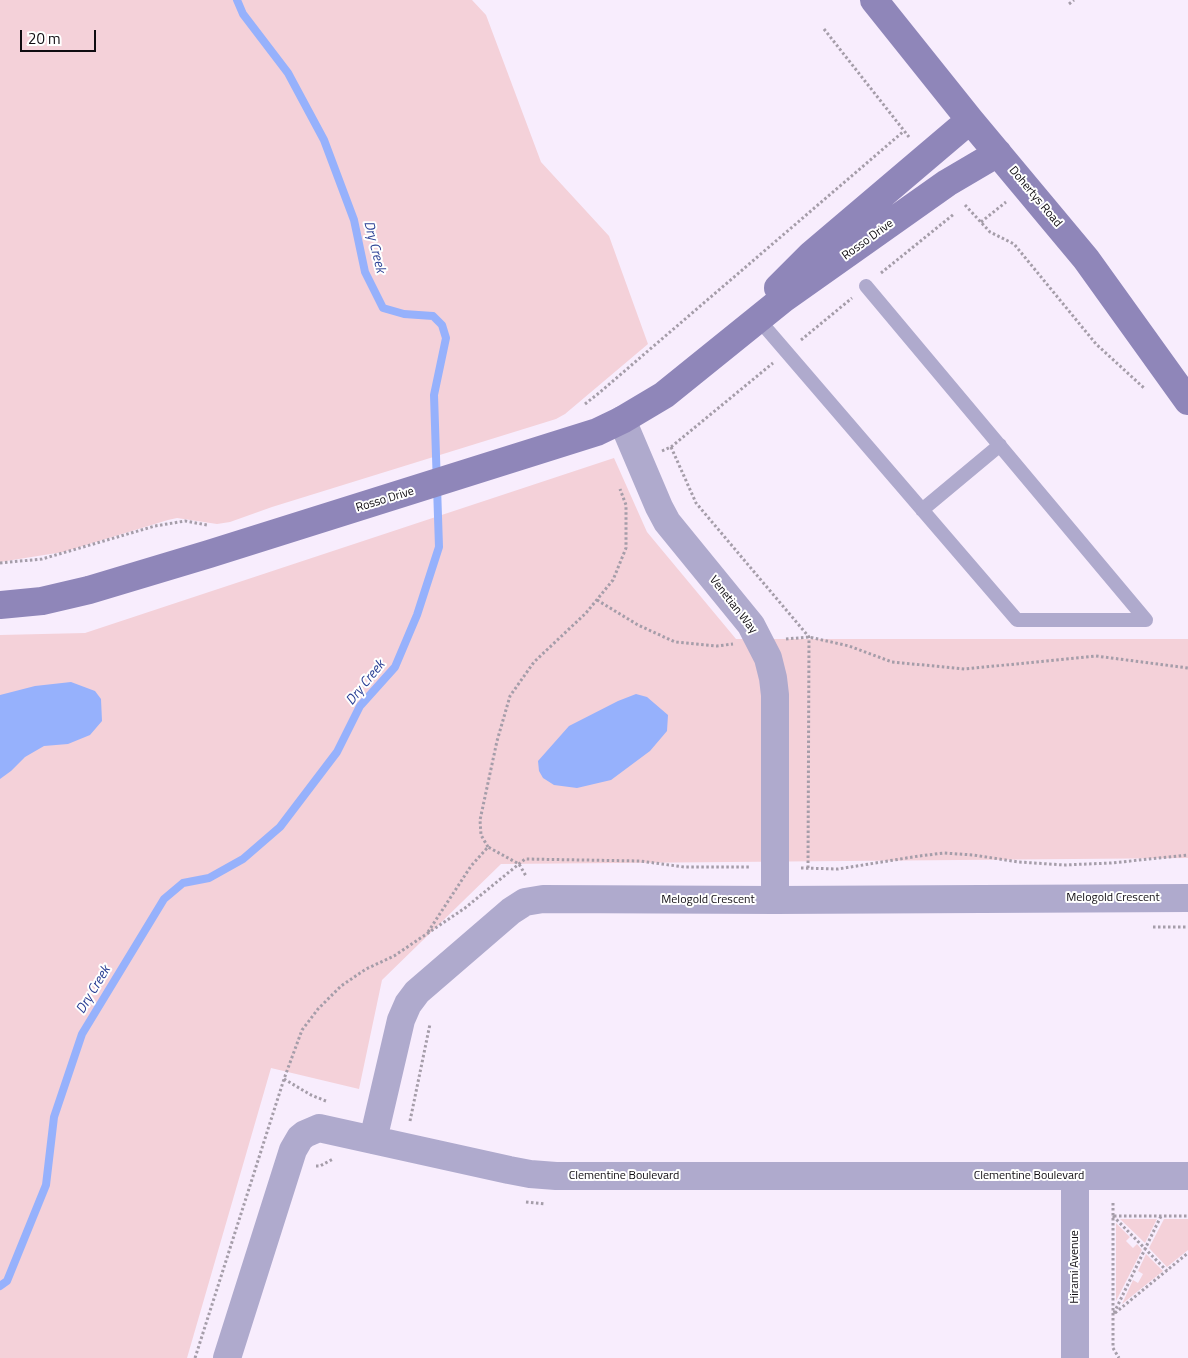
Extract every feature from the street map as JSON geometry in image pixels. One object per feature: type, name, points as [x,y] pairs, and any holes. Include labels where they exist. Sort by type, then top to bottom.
[{"type":"street","name":"Dohertys Road","points":[[874,0],[970,120],[1086,259],[1188,401]]},
{"type":"street","name":"Rosso Drive","points":[[750,326],[769,296],[812,255],[970,120]]},
{"type":"street","name":"Rosso Drive","points":[[0,606],[42,600],[89,590],[321,520],[597,432],[622,420],[664,395],[783,299],[948,184],[998,153]]},
{"type":"street","name":"Venetian Way","points":[[622,420],[645,476],[667,522],[739,608],[760,641],[768,658],[774,678],[775,694],[775,900]]},
{"type":"street","name":"Melogold Crescent","points":[[373,1140],[401,1020],[408,1004],[417,992],[511,911],[525,902],[543,899],[1188,898]]},
{"type":"street","name":"Clementine Boulevard","points":[[227,1358],[296,1144],[305,1134],[318,1128],[510,1170],[556,1176],[1188,1176]]},
{"type":"street","name":"Hirami Avenue","points":[[1075,1176],[1075,1358]]},
{"type":"lane","points":[[750,326],[922,510],[1017,620],[1146,620],[866,286]]},
{"type":"lane","points":[[922,510],[1000,446]]},
{"type":"path","points":[[1069,4],[1074,0]]},
{"type":"path","points":[[578,409],[600,394],[904,131]]},
{"type":"path","points":[[965,205],[990,232],[1014,244],[1096,344],[1150,394]]},
{"type":"path","points":[[585,404],[597,432]]},
{"type":"path","points":[[519,864],[488,847],[481,835],[480,820],[498,741],[510,696],[534,662],[586,613],[613,580],[626,548],[626,505],[617,480]]},
{"type":"path","points":[[0,563],[42,559],[155,526],[178,522],[185,521],[213,526]]},
{"type":"path","points":[[597,600],[638,626],[675,642],[717,646],[809,637],[849,646],[892,662],[965,669],[1096,656],[1188,668]]},
{"type":"path","points":[[426,935],[472,866],[488,847]]},
{"type":"path","points":[[195,1358],[284,1079],[302,1030],[318,1009],[341,986],[366,969],[394,956],[426,935],[465,908],[525,859],[640,861],[684,867],[838,869],[944,853],[1064,865],[1111,863],[1188,855]]},
{"type":"path","points":[[410,1120],[432,1015]]},
{"type":"path","points":[[1167,1270],[1113,1216],[1188,1216]]},
{"type":"path","points":[[1161,1216],[1114,1314],[1188,1253]]},
{"type":"shaded area","points":[[0,0],[472,0],[486,15],[541,162],[609,236],[648,344],[565,414],[556,419],[272,507],[230,522],[217,524],[177,518],[63,552],[0,562]]},
{"type":"shaded area","points":[[614,458],[647,532],[736,639],[1188,639],[1188,858],[501,864],[382,980],[359,1089],[271,1068],[187,1358],[0,1358],[0,635],[85,633]]},
{"type":"shaded area","points":[[1120,1219],[1157,1219],[1145,1243]]},
{"type":"shaded area","points":[[1164,1219],[1188,1219],[1188,1250],[1167,1267],[1149,1248]]},
{"type":"shaded area","points":[[1116,1223],[1130,1237],[1126,1241],[1133,1248],[1137,1244],[1142,1250],[1116,1301]]},
{"type":"shaded area","points":[[1146,1254],[1163,1271],[1122,1304],[1133,1280],[1138,1283],[1143,1274],[1138,1271]]},
{"type":"water","points":[[71,682],[95,691],[101,699],[102,721],[90,735],[68,744],[44,746],[25,757],[0,779],[0,695],[35,686]]},
{"type":"water","points":[[636,694],[647,697],[668,715],[667,731],[650,751],[611,780],[577,788],[554,785],[543,778],[539,771],[538,761],[569,726]]},
{"type":"waterway","name":"Dry Creek","points":[[0,1286],[7,1281],[46,1185],[54,1117],[82,1034],[164,899],[183,883],[209,878],[243,859],[280,827],[337,752],[360,706],[395,667],[417,615],[439,547],[434,395],[446,338],[442,325],[433,316],[404,314],[383,308],[365,272],[354,220],[324,140],[288,73],[243,14],[237,0]]}]
